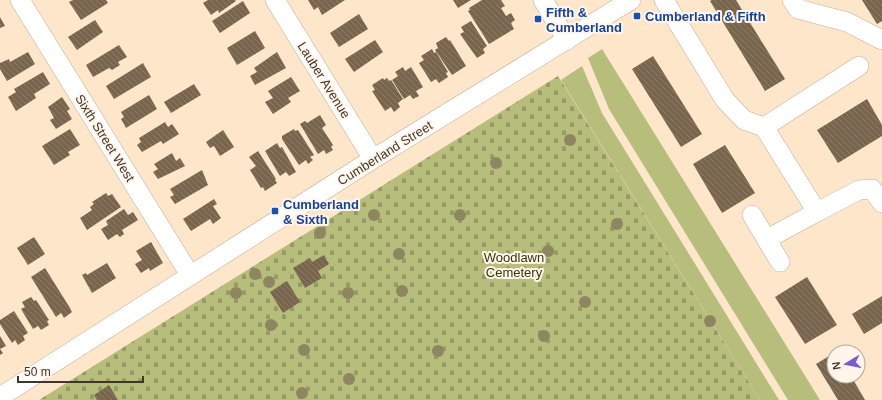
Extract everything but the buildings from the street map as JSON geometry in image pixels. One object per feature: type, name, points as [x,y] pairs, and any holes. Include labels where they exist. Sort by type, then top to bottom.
[{"type":"street","name":"Sixth Street West","points":[[20,0],[190,275]]},
{"type":"street","name":"Lauber Avenue","points":[[275,0],[373,159]]},
{"type":"street","points":[[543,0],[567,40]]},
{"type":"street","name":"Cumberland Street","points":[[0,397],[373,159],[630,0]]},
{"type":"street","points":[[664,0],[725,100],[744,120],[764,127],[818,212]]},
{"type":"street","points":[[792,0],[798,9],[847,22],[882,40]]},
{"type":"street","points":[[764,127],[859,66]]},
{"type":"street","points":[[767,239],[859,190],[872,189],[882,203]]},
{"type":"street","points":[[752,215],[780,262]]},
{"type":"green space","points":[[602,49],[820,400],[788,400],[609,109],[588,58]]},
{"type":"green space","points":[[582,66],[602,113],[779,400],[760,400],[561,80]]},
{"type":"green space","name":"Woodlawn Cemetery","points":[[558,76],[760,400],[39,400]]},
{"type":"place","name":"Cumberland & Fifth","points":[[637,16]]},
{"type":"place","name":"Fifth & Cumberland","points":[[538,19]]},
{"type":"place","name":"Cumberland & Sixth","points":[[275,211]]}]
